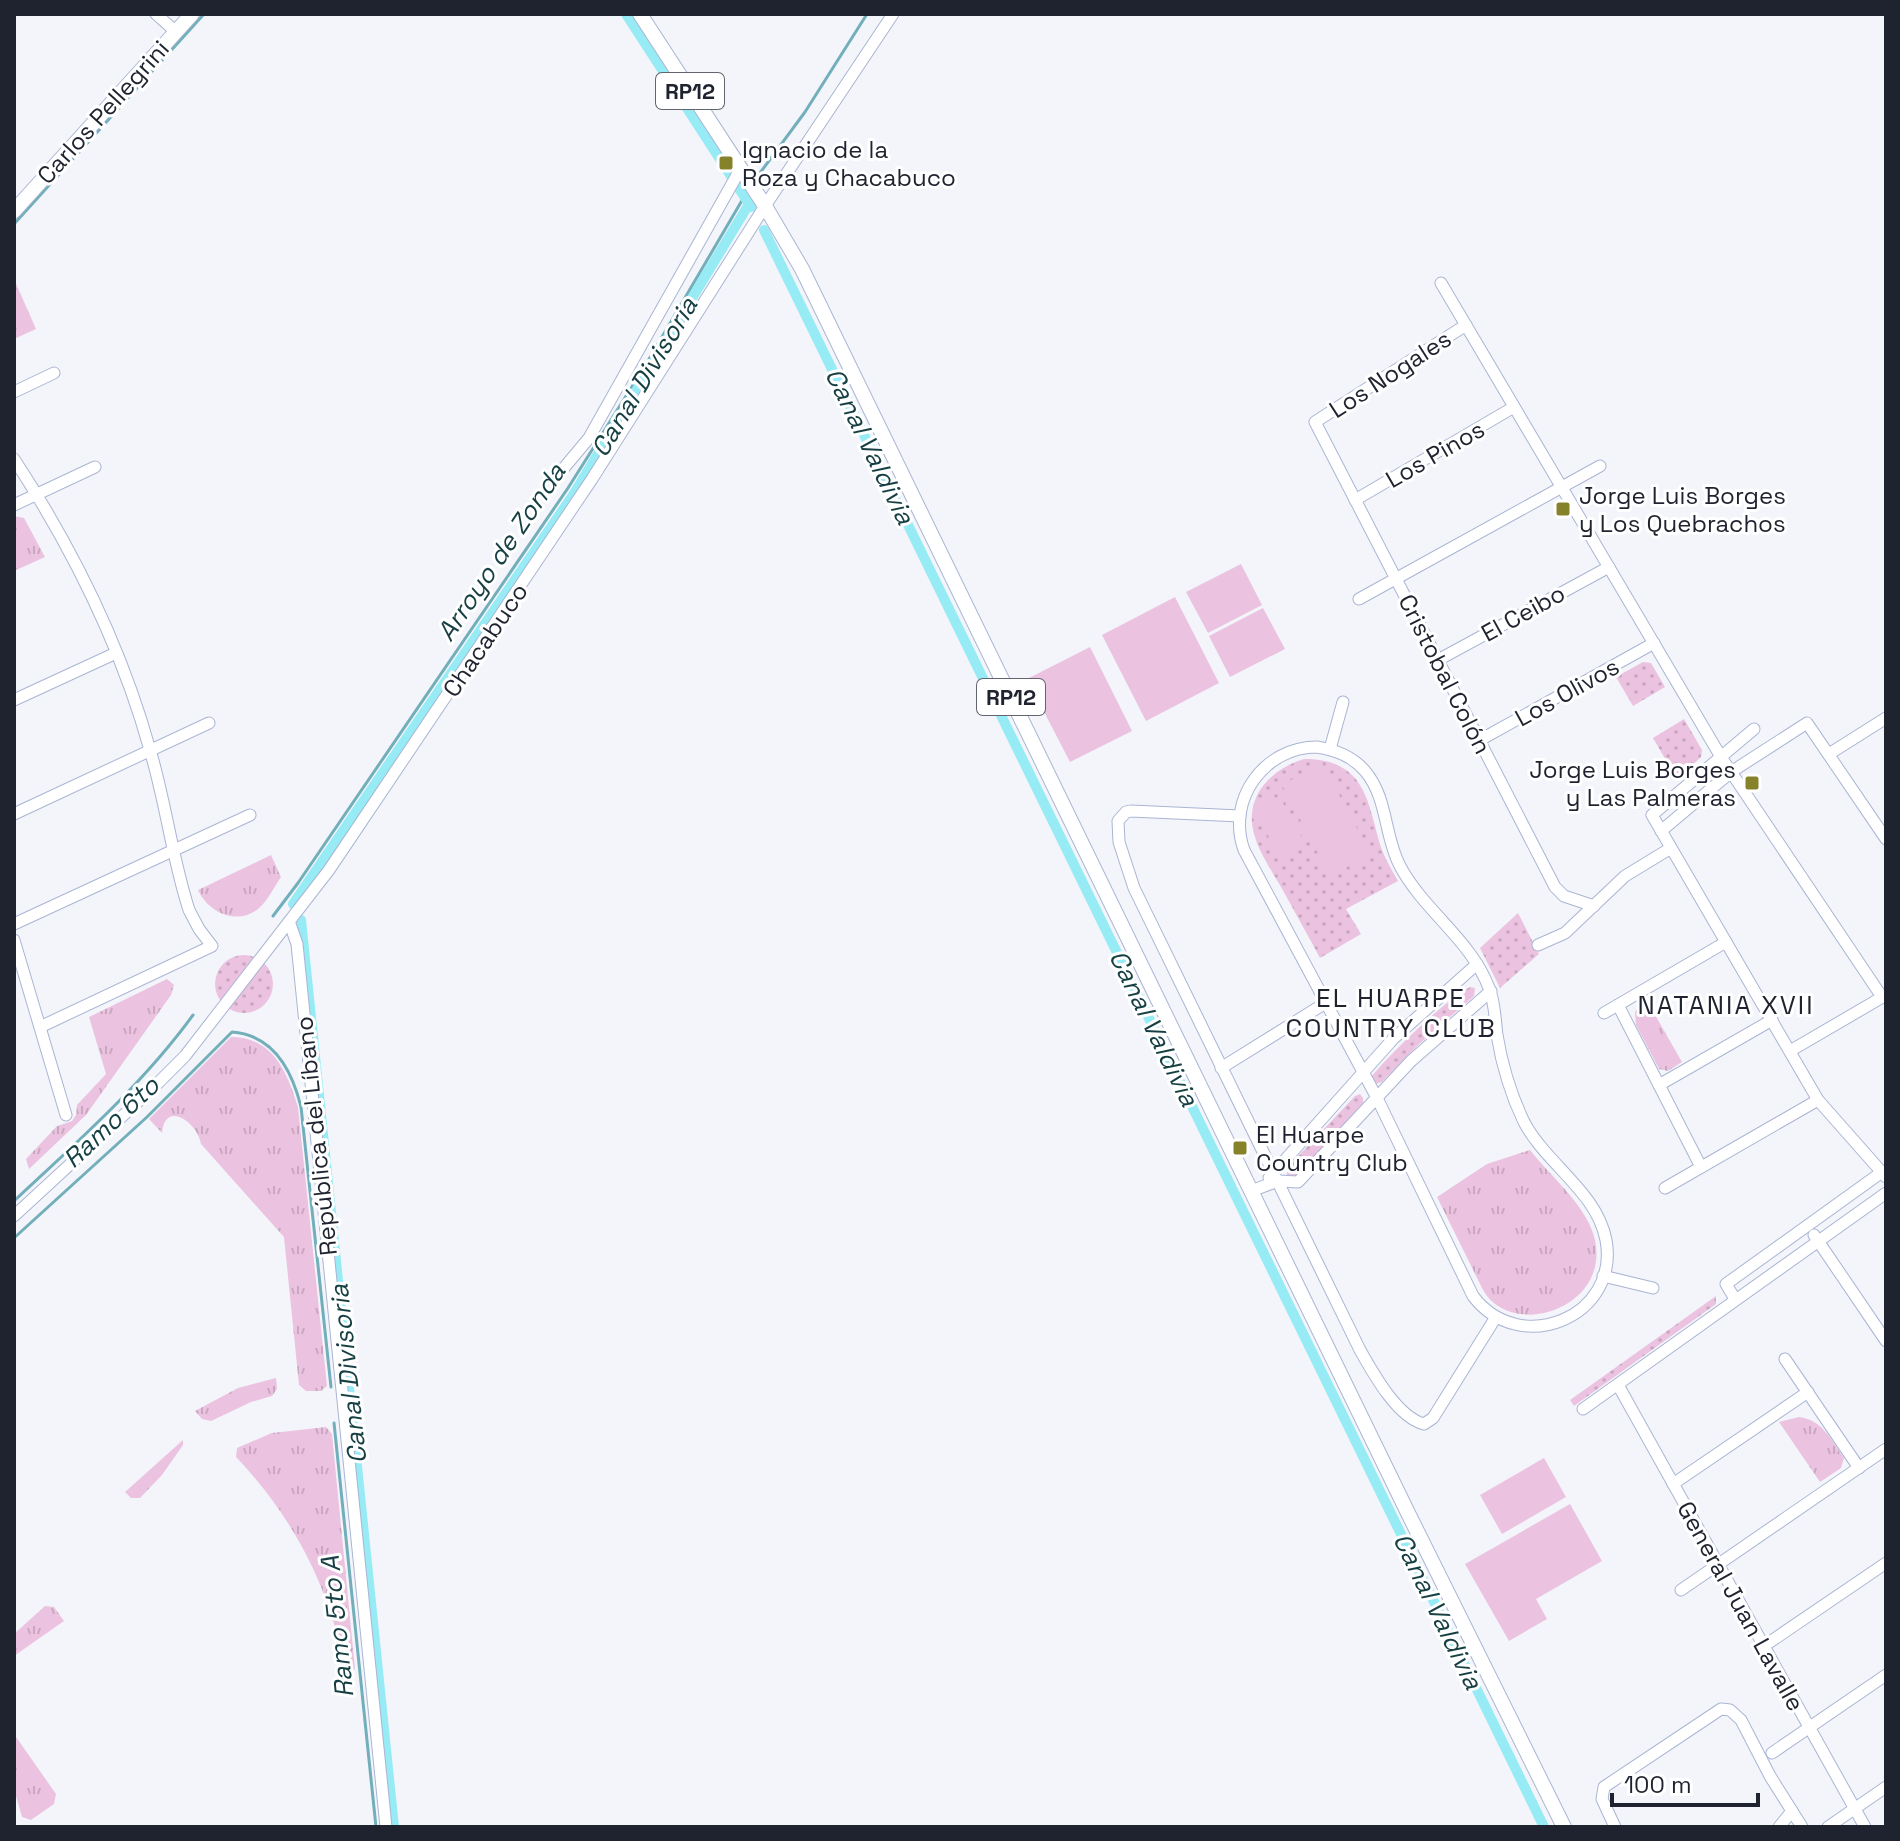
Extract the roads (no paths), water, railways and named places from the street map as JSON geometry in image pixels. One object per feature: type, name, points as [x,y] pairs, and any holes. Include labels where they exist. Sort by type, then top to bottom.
[{"type":"main road","name":"Carlos Pellegrini","points":[[14,211],[192,14]]},
{"type":"main road","name":"RP12","points":[[640,14],[736,176],[765,206],[802,269],[1256,1188],[1564,1827]]},
{"type":"street","points":[[156,14],[176,32]]},
{"type":"street","name":"Chacabuco","points":[[14,1216],[185,1056],[290,924],[494,629],[691,326],[765,206],[893,14]]},
{"type":"street","points":[[558,475],[589,438],[736,176]]},
{"type":"street","points":[[1441,283],[1721,757],[1884,996],[1790,1051]]},
{"type":"street","name":"Los Nogales","points":[[1315,422],[1466,325]]},
{"type":"street","points":[[14,392],[54,373]]},
{"type":"street","name":"Los Pinos","points":[[1355,500],[1514,407]]},
{"type":"street","name":"Cristobal Colón","points":[[1315,422],[1558,891],[1594,906]]},
{"type":"street","points":[[14,459],[69,548],[98,608],[150,750],[189,910],[212,946],[40,1027]]},
{"type":"street","points":[[1359,599],[1600,466]]},
{"type":"street","points":[[14,505],[95,467]]},
{"type":"street","name":"El Ceibo","points":[[1438,660],[1609,567]]},
{"type":"street","name":"Los Olivos","points":[[1480,740],[1654,643]]},
{"type":"street","points":[[14,700],[116,653]]},
{"type":"street","points":[[1330,749],[1343,702]]},
{"type":"street","points":[[1829,754],[1886,718]]},
{"type":"street","points":[[14,814],[209,723]]},
{"type":"street","points":[[1661,831],[1731,772],[1807,723],[1886,839]]},
{"type":"street","points":[[1735,1299],[1726,1284],[1884,1175],[1818,1100],[1652,815],[1754,729]]},
{"type":"street","points":[[1294,749],[1330,749],[1356,762],[1371,779],[1399,864],[1477,964],[1491,991],[1510,1088],[1530,1133],[1594,1210],[1605,1237],[1607,1251],[1603,1276],[1592,1298],[1576,1313],[1554,1324],[1524,1327],[1496,1317],[1480,1305],[1377,1098],[1244,850],[1239,836],[1247,789],[1268,763],[1294,749]]},
{"type":"street","points":[[1240,816],[1131,811],[1118,821],[1117,829],[1134,888],[1369,1366],[1385,1390],[1413,1420],[1424,1424],[1433,1418],[1496,1317]]},
{"type":"street","points":[[14,924],[250,815]]},
{"type":"street","points":[[1538,945],[1565,933],[1625,876],[1671,848]]},
{"type":"street","name":"República del Líbano","points":[[290,924],[297,944],[386,1827]]},
{"type":"street","points":[[14,940],[66,1115]]},
{"type":"street","points":[[1604,1013],[1726,942]]},
{"type":"street","points":[[1256,1188],[1276,1177],[1393,1039],[1477,964]]},
{"type":"street","points":[[1276,1177],[1298,1182],[1426,1047],[1491,991]]},
{"type":"street","points":[[1221,1068],[1327,1002]]},
{"type":"street","points":[[1618,1005],[1701,1167]]},
{"type":"street","points":[[1659,1085],[1772,1020]]},
{"type":"street","points":[[1665,1188],[1818,1100]]},
{"type":"street","points":[[1583,1409],[1886,1193]]},
{"type":"street","points":[[1808,1225],[1886,1341]]},
{"type":"street","points":[[1603,1276],[1653,1288]]},
{"type":"street","points":[[1785,1359],[1859,1468]]},
{"type":"street","name":"General Juan Lavalle","points":[[1618,1385],[1865,1827]]},
{"type":"street","points":[[1673,1484],[1808,1392]]},
{"type":"street","points":[[1681,1590],[1886,1449]]},
{"type":"street","points":[[1764,1646],[1886,1563]]},
{"type":"street","points":[[1772,1753],[1886,1675]]},
{"type":"street","points":[[1615,1827],[1602,1799],[1604,1787],[1721,1709],[1736,1713],[1741,1720],[1757,1754],[1802,1827]]},
{"type":"street","points":[[1828,1827],[1886,1787]]},
{"type":"street","points":[[1779,1827],[1792,1811]]},
{"type":"waterway","points":[[14,224],[204,14]]},
{"type":"waterway","name":"Canal Valdivia","points":[[626,14],[751,207]]},
{"type":"waterway","name":"Arroyo de Zonda","points":[[757,177],[805,112],[867,14]]},
{"type":"waterway","name":"Arroyo de Zonda","points":[[273,916],[568,488],[645,366],[744,197]]},
{"type":"waterway","name":"Canal Divisoria","points":[[293,904],[573,495],[749,204]]},
{"type":"waterway","name":"Canal Valdivia","points":[[764,230],[1544,1827]]},
{"type":"waterway","name":"Canal Divisoria","points":[[301,920],[394,1827]]},
{"type":"waterway","name":"Arroyo de Zonda","points":[[14,1201],[131,1089],[193,1015]]},
{"type":"waterway","name":"Ramo 5to A","points":[[14,1238],[147,1117],[232,1032],[259,1040],[270,1047],[286,1068],[301,1107],[331,1387]]},
{"type":"waterway","name":"Ramo 5to A","points":[[334,1423],[376,1827]]},
{"type":"place","name":"Ignacio de la Roza y Chacabuco","points":[[726,163]]},
{"type":"place","name":"Jorge Luis Borges y Los Quebrachos","points":[[1563,509]]},
{"type":"place","name":"Jorge Luis Borges y Las Palmeras","points":[[1752,783]]},
{"type":"place","name":"El Huarpe Country Club","points":[[1240,1148]]},
{"type":"district","name":"NATANIA XVII","points":[[1726,1005]]},
{"type":"district","name":"EL HUARPE COUNTRY CLUB","points":[[1391,1013]]},
{"type":"water label","name":"Ramo 6to","points":[[111,1122]]}]
